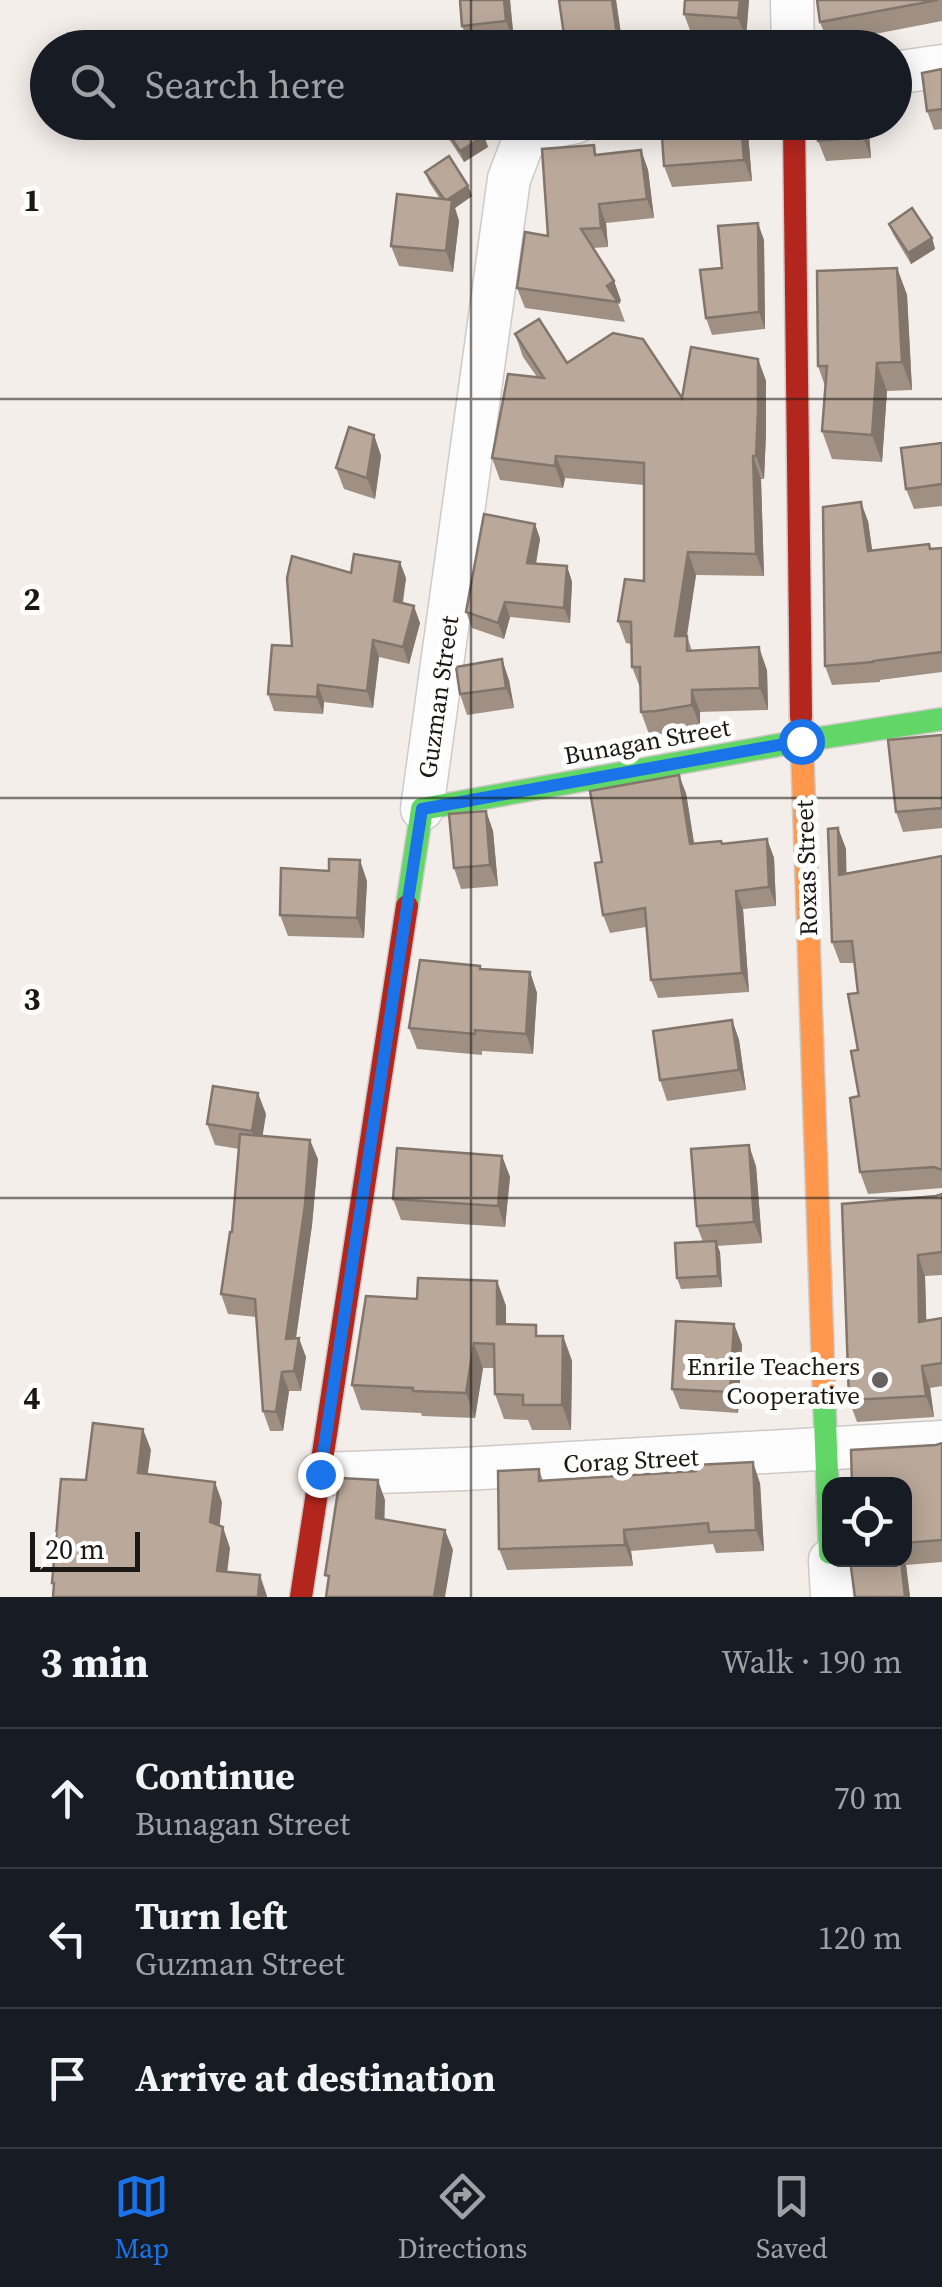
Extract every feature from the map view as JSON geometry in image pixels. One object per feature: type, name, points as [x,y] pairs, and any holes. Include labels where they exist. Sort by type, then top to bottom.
[{"type":"street","points":[[792,0],[793,30]]},
{"type":"street","points":[[912,70],[942,66]]},
{"type":"street","name":"Guzman Street","points":[[301,1597],[422,809],[509,179],[526,140]]},
{"type":"street","name":"Roxas Street","points":[[794,140],[801,741],[826,1477]]},
{"type":"street","name":"Bunagan Street","points":[[422,809],[942,719]]},
{"type":"street","name":"Corag Street","points":[[320,1474],[942,1442]]},
{"type":"street","name":"Roxas Street","points":[[831,1567],[832,1597]]},
{"type":"building","points":[[460,0],[504,0],[506,21],[462,26]]},
{"type":"building","points":[[559,0],[612,0],[616,30],[563,30]]},
{"type":"building","points":[[685,0],[740,0],[738,18],[684,14]]},
{"type":"building","points":[[817,0],[938,0],[820,22]]},
{"type":"building","points":[[942,69],[942,109],[927,111],[922,73]]},
{"type":"building","points":[[453,140],[478,140],[460,151]]},
{"type":"building","points":[[662,140],[742,140],[744,160],[664,166]]},
{"type":"building","points":[[594,145],[595,155],[641,150],[647,199],[599,204],[601,228],[581,229],[614,281],[607,286],[618,302],[517,288],[525,232],[548,236],[542,149]]},
{"type":"building","points":[[449,156],[468,186],[447,200],[425,172]]},
{"type":"building","points":[[397,194],[452,200],[446,251],[391,246]]},
{"type":"building","points":[[912,208],[932,238],[908,253],[889,224]]},
{"type":"building","points":[[758,223],[759,312],[706,318],[700,270],[722,268],[718,226]]},
{"type":"building","points":[[897,268],[902,362],[877,363],[872,435],[822,431],[827,366],[818,366],[817,271]]},
{"type":"building","points":[[539,319],[567,363],[613,333],[643,339],[682,398],[691,347],[758,359],[753,456],[756,554],[688,552],[675,636],[687,636],[687,651],[759,647],[760,688],[692,690],[692,705],[641,712],[640,667],[632,667],[631,622],[618,621],[625,579],[644,581],[644,463],[556,456],[555,466],[492,458],[508,374],[544,378],[515,334]]},
{"type":"building","points":[[349,427],[374,435],[367,478],[336,468]]},
{"type":"building","points":[[942,443],[942,484],[906,489],[901,448]]},
{"type":"building","points":[[861,502],[868,551],[929,544],[930,549],[942,548],[942,652],[825,666],[823,507]]},
{"type":"building","points":[[484,514],[535,524],[527,563],[567,566],[564,608],[505,602],[498,623],[466,612]]},
{"type":"building","points":[[354,554],[400,562],[394,601],[414,606],[403,647],[373,640],[367,691],[318,685],[317,697],[268,694],[272,645],[292,646],[287,578],[292,556],[351,573]]},
{"type":"building","points":[[502,659],[506,688],[460,694],[456,667]]},
{"type":"building","points":[[942,735],[942,808],[896,812],[888,740]]},
{"type":"building","points":[[679,775],[690,844],[767,839],[769,887],[736,891],[742,973],[651,980],[645,908],[603,915],[595,863],[602,862],[590,791]]},
{"type":"building","points":[[486,811],[490,865],[454,868],[449,814]]},
{"type":"building","points":[[838,828],[839,875],[942,856],[942,1170],[934,1167],[860,1172],[850,1098],[859,1096],[851,1051],[858,1050],[848,994],[858,993],[852,941],[832,942],[828,829]]},
{"type":"building","points":[[329,859],[360,860],[357,918],[280,915],[281,868],[329,871]]},
{"type":"building","points":[[420,960],[530,972],[526,1034],[409,1028]]},
{"type":"building","points":[[732,1020],[739,1070],[660,1080],[653,1031]]},
{"type":"building","points":[[213,1086],[258,1093],[252,1131],[207,1124]]},
{"type":"building","points":[[240,1134],[310,1140],[286,1339],[299,1338],[294,1371],[282,1372],[276,1412],[263,1411],[255,1299],[221,1294],[232,1232]]},
{"type":"building","points":[[749,1145],[754,1222],[697,1226],[691,1149]]},
{"type":"building","points":[[397,1148],[502,1156],[498,1206],[393,1199]]},
{"type":"building","points":[[942,1194],[942,1252],[918,1255],[919,1322],[942,1318],[942,1363],[922,1366],[926,1396],[849,1400],[842,1204]]},
{"type":"building","points":[[716,1241],[718,1276],[677,1278],[675,1243]]},
{"type":"building","points":[[418,1278],[497,1281],[497,1324],[536,1325],[536,1336],[563,1336],[562,1405],[523,1405],[523,1395],[495,1394],[494,1344],[474,1343],[466,1393],[352,1385],[366,1296],[417,1299]]},
{"type":"building","points":[[676,1321],[734,1324],[730,1392],[672,1389]]},
{"type":"building","points":[[93,1423],[143,1429],[138,1473],[215,1482],[210,1522],[223,1527],[217,1571],[260,1575],[258,1597],[53,1597],[61,1479],[86,1480]]},
{"type":"building","points":[[942,1443],[942,1540],[912,1542],[912,1477],[852,1477],[851,1450]]},
{"type":"building","points":[[753,1462],[756,1530],[709,1532],[708,1523],[624,1530],[625,1545],[499,1549],[498,1471],[539,1469],[539,1481],[696,1471],[696,1465]]},
{"type":"building","points":[[340,1478],[378,1480],[376,1518],[445,1530],[434,1597],[326,1597],[329,1576],[325,1575]]},
{"type":"building","points":[[851,1567],[902,1567],[905,1597],[855,1597]]},
{"type":"traffic: fast","points":[[407,906],[422,809],[942,719]]},
{"type":"traffic: fast","points":[[824,1394],[827,1477]]},
{"type":"traffic: slow","points":[[801,716],[824,1394]]},
{"type":"traffic: jam","points":[[794,140],[801,716]]},
{"type":"traffic: jam","points":[[301,1597],[407,906]]},
{"type":"place","name":"Enrile Teachers Cooperative","points":[[880,1380]]},
{"type":"route","points":[[320,1474],[422,809],[801,741]]}]
